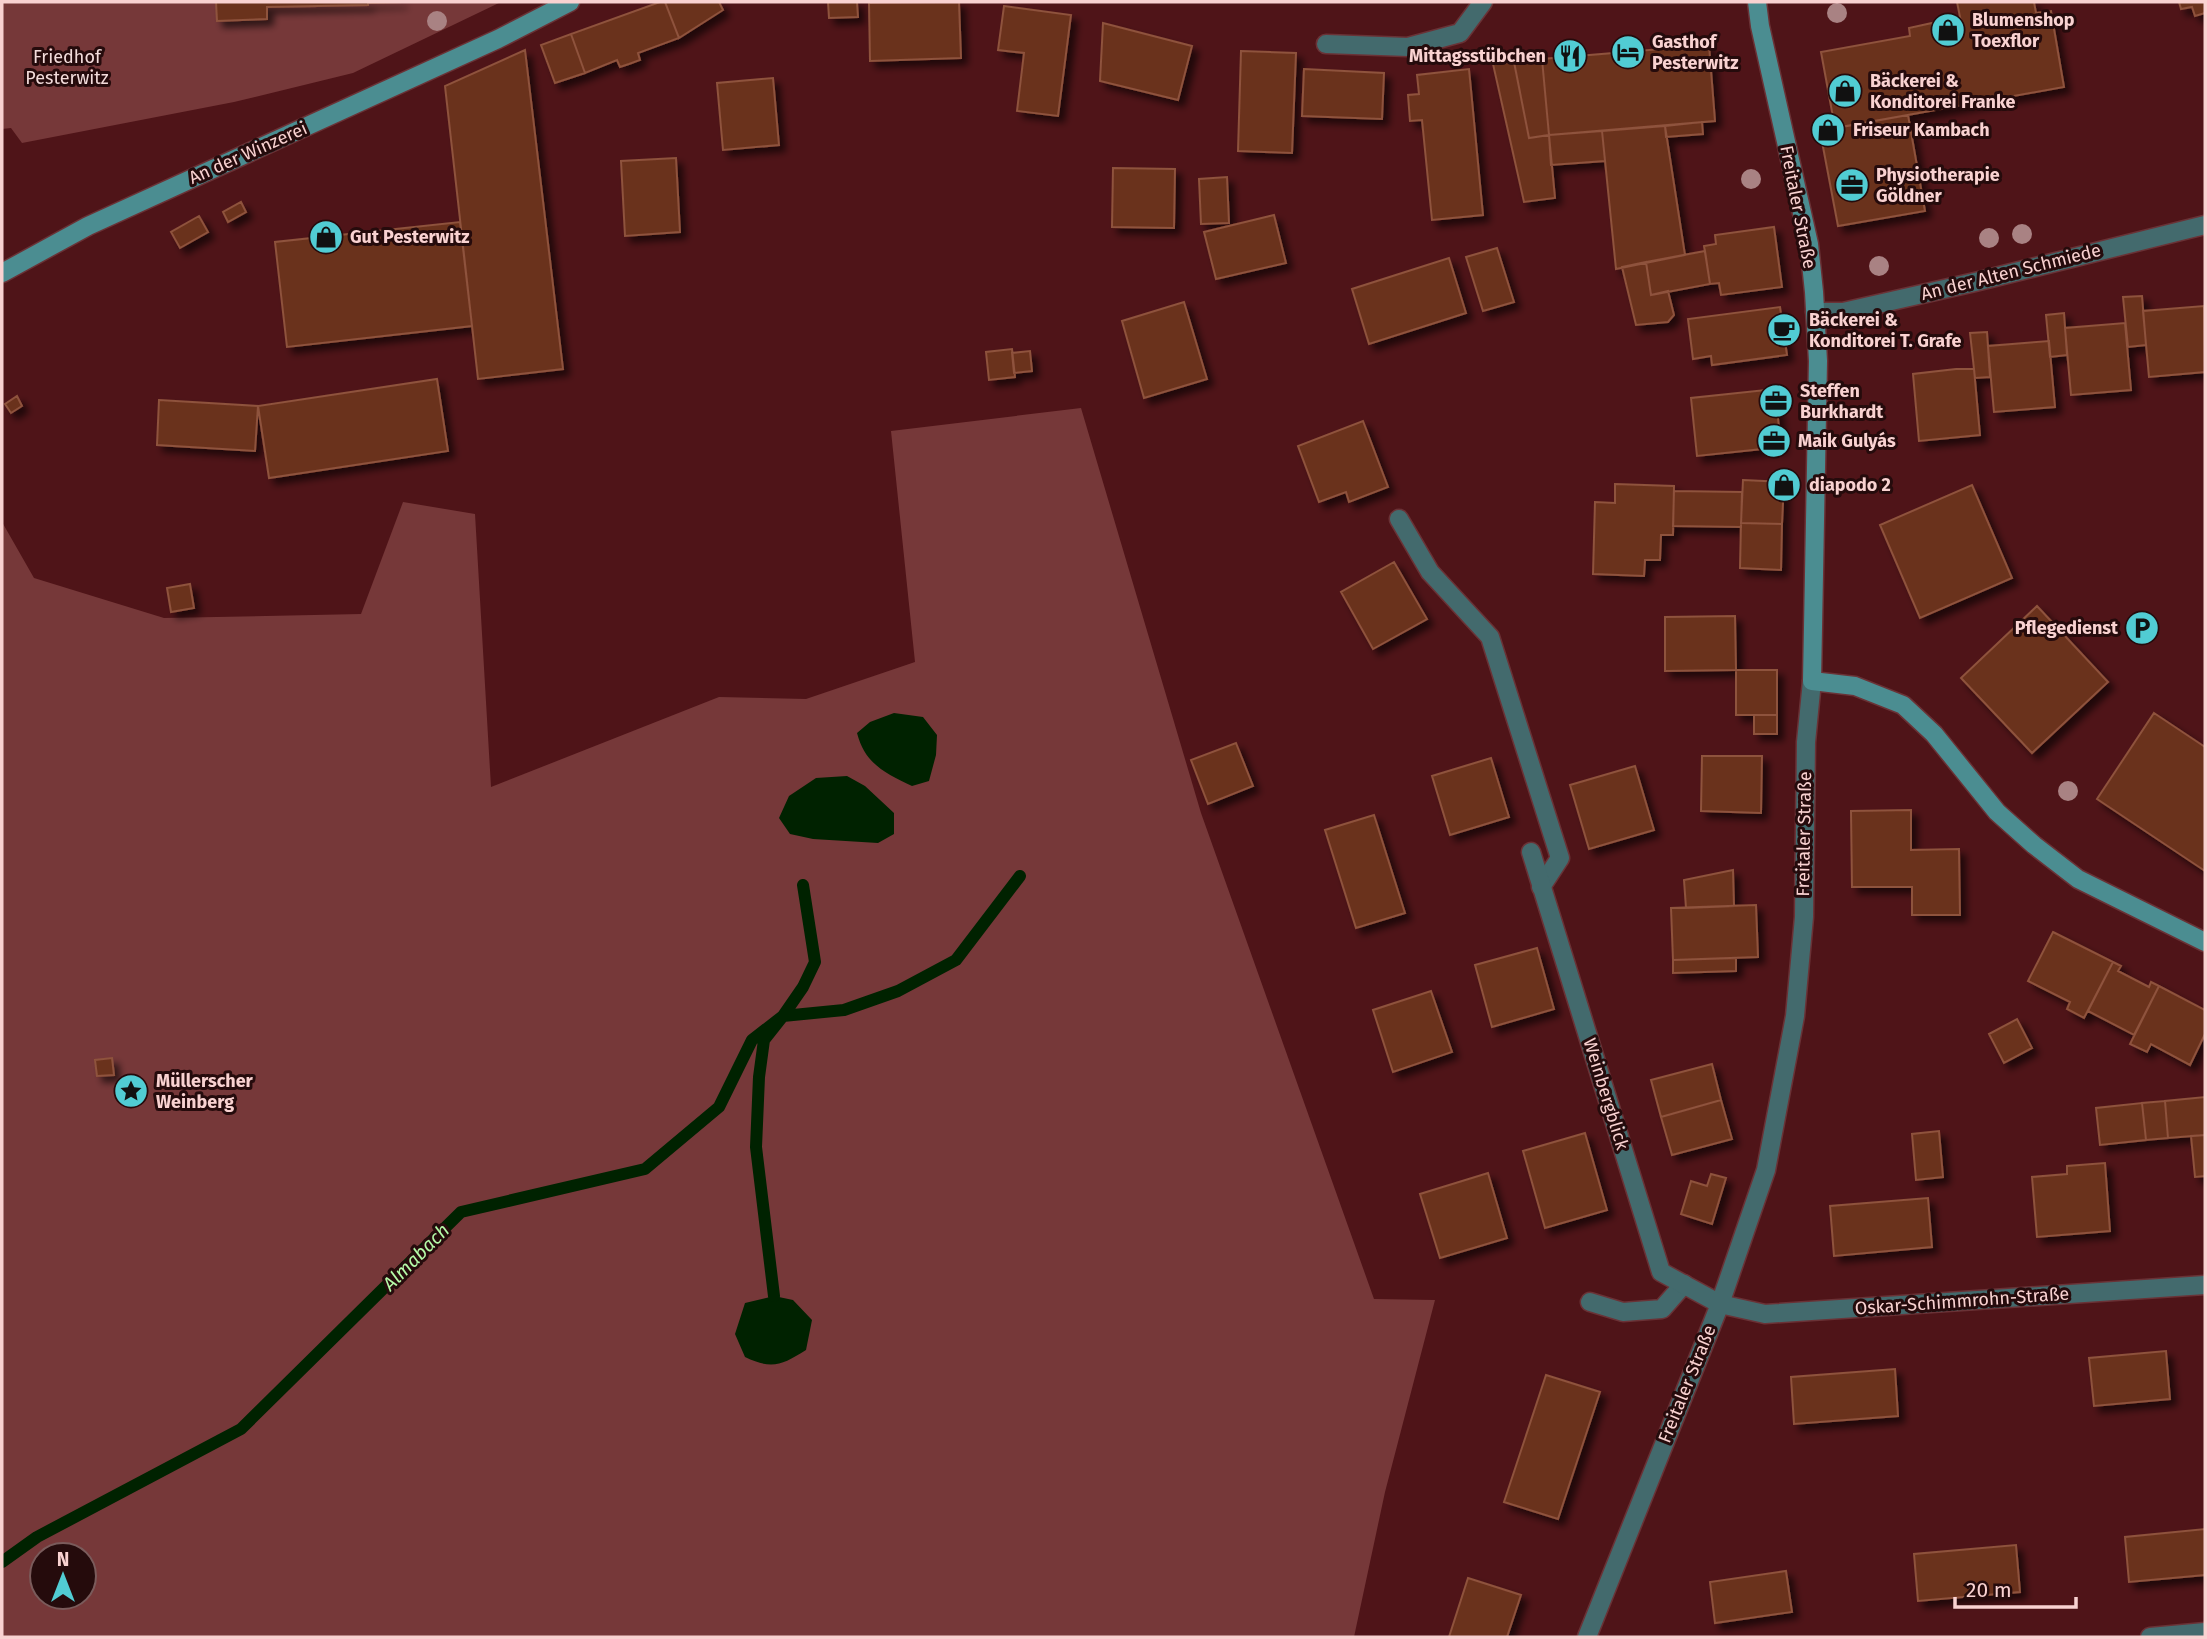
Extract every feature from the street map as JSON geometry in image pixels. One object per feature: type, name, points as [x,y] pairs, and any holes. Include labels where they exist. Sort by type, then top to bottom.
[{"type":"street","name":"An der Winzerei","points":[[2,273],[88,226],[498,39],[570,2]]},
{"type":"street","points":[[1326,44],[1408,47],[1460,33],[1483,2]]},
{"type":"street","name":"Freitaler Straße","points":[[1587,1637],[1720,1304],[1766,1170],[1795,1016],[1804,917],[1806,742],[1812,681],[1818,361],[1809,244],[1763,40],[1757,2]]},
{"type":"street","name":"An der Alten Schmiede","points":[[1815,312],[1843,312],[2205,225]]},
{"type":"street","points":[[1399,519],[1430,572],[1490,637],[1560,858],[1541,887]]},
{"type":"street","points":[[1812,681],[1855,686],[1903,705],[1934,734],[1997,812],[2034,845],[2078,879],[2205,942]]},
{"type":"street","name":"Weinbergblick","points":[[1531,852],[1661,1272],[1720,1304]]},
{"type":"street","points":[[1591,1302],[1623,1312],[1662,1309],[1684,1284]]},
{"type":"street","name":"Oskar-Schimmrohn-Straße","points":[[1720,1304],[1765,1314],[2205,1285]]},
{"type":"street","points":[[2150,1637],[2205,1632]]},
{"type":"green space","name":"Friedhof Pesterwitz","points":[[2,2],[501,2],[353,73],[234,102],[22,143],[11,128],[2,129]]},
{"type":"green space","points":[[1081,408],[1201,813],[1374,1299],[1435,1300],[1385,1492],[1354,1637],[2,1637],[2,522],[34,578],[164,618],[361,614],[403,502],[475,514],[491,787],[719,697],[806,699],[915,662],[891,431]]},
{"type":"shaded area","points":[[894,713],[923,717],[937,735],[936,755],[929,781],[912,786],[877,766],[865,753],[857,733],[870,722]]},
{"type":"shaded area","points":[[847,776],[865,786],[894,813],[894,834],[878,843],[813,839],[790,834],[779,818],[789,796],[816,778]]},
{"type":"shaded area","points":[[774,1296],[793,1300],[812,1320],[806,1350],[777,1364],[763,1364],[745,1357],[735,1334],[745,1303]]},
{"type":"building","points":[[216,2],[402,2],[267,7],[267,19],[217,21]]},
{"type":"building","points":[[665,2],[679,38],[638,53],[640,60],[620,67],[617,60],[585,73],[571,34]]},
{"type":"building","points":[[665,2],[719,2],[723,10],[679,38]]},
{"type":"building","points":[[828,2],[857,2],[858,17],[829,18]]},
{"type":"building","points":[[959,2],[961,58],[870,61],[869,3]]},
{"type":"building","points":[[1957,2],[2034,2],[2036,13],[2051,11],[2064,87],[1835,128],[1821,52],[1910,36],[1909,28],[1932,23],[1934,32],[1962,27]]},
{"type":"building","points":[[2179,2],[2205,2],[2205,13],[2195,16],[2192,7],[2181,9]]},
{"type":"building","points":[[1004,6],[1071,15],[1058,116],[1017,111],[1024,53],[998,50]]},
{"type":"building","points":[[1103,23],[1192,46],[1178,100],[1100,81]]},
{"type":"building","points":[[571,34],[585,73],[555,83],[541,45]]},
{"type":"building","points":[[1709,45],[1715,121],[1549,135],[1542,59]]},
{"type":"building","points":[[525,50],[563,369],[478,379],[445,86]]},
{"type":"building","points":[[1241,51],[1296,53],[1292,153],[1238,151]]},
{"type":"building","points":[[1542,59],[1549,135],[1529,138],[1514,62]]},
{"type":"building","points":[[1514,62],[1529,138],[1549,135],[1555,198],[1524,202],[1493,64]]},
{"type":"building","points":[[1304,69],[1384,73],[1382,119],[1302,116]]},
{"type":"building","points":[[1469,69],[1483,215],[1432,220],[1422,120],[1410,121],[1408,95],[1419,94],[1417,75]]},
{"type":"building","points":[[773,78],[779,145],[723,150],[717,83]]},
{"type":"building","points":[[1908,115],[1925,211],[1838,226],[1820,131]]},
{"type":"building","points":[[1702,122],[1703,134],[1666,137],[1665,126]]},
{"type":"building","points":[[1665,126],[1685,255],[1616,269],[1602,131]]},
{"type":"building","points":[[1602,131],[1605,161],[1551,165],[1549,135]]},
{"type":"building","points":[[676,158],[680,232],[625,236],[621,161]]},
{"type":"building","points":[[1113,168],[1175,169],[1174,228],[1112,227]]},
{"type":"building","points":[[1227,177],[1229,223],[1201,224],[1199,179]]},
{"type":"building","points":[[241,202],[246,212],[228,222],[223,212]]},
{"type":"building","points":[[1274,215],[1286,263],[1216,279],[1204,232]]},
{"type":"building","points":[[199,216],[208,232],[180,248],[171,232]]},
{"type":"building","points":[[460,222],[472,326],[287,347],[275,242]]},
{"type":"building","points":[[1774,227],[1782,287],[1721,295],[1719,283],[1710,284],[1704,246],[1716,244],[1715,235]]},
{"type":"building","points":[[1497,248],[1514,302],[1483,311],[1466,257]]},
{"type":"building","points":[[1705,251],[1710,284],[1651,295],[1646,262]]},
{"type":"building","points":[[1449,258],[1466,313],[1369,344],[1352,289]]},
{"type":"building","points":[[1646,262],[1651,295],[1668,291],[1674,315],[1668,322],[1636,325],[1622,267]]},
{"type":"building","points":[[2142,296],[2146,345],[2128,347],[2123,297]]},
{"type":"building","points":[[1184,302],[1207,379],[1144,398],[1122,321]]},
{"type":"building","points":[[2204,306],[2205,372],[2149,377],[2143,311]]},
{"type":"building","points":[[1780,307],[1787,355],[1712,365],[1711,356],[1693,359],[1688,319]]},
{"type":"building","points":[[2064,313],[2067,355],[2050,357],[2046,315]]},
{"type":"building","points":[[2125,323],[2131,390],[2071,395],[2065,328]]},
{"type":"building","points":[[1987,332],[1990,377],[1975,378],[1970,333]]},
{"type":"building","points":[[2049,341],[2055,407],[1994,412],[1988,346]]},
{"type":"building","points":[[1012,349],[1015,377],[989,380],[986,352]]},
{"type":"building","points":[[1030,351],[1032,371],[1014,373],[1012,353]]},
{"type":"building","points":[[1974,369],[1980,435],[1919,441],[1913,374]]},
{"type":"building","points":[[437,379],[448,451],[269,478],[258,406]]},
{"type":"building","points":[[1775,389],[1781,447],[1697,456],[1691,398]]},
{"type":"building","points":[[17,396],[22,406],[11,413],[5,404]]},
{"type":"building","points":[[159,400],[258,406],[255,451],[157,445]]},
{"type":"building","points":[[1363,421],[1388,487],[1349,502],[1346,492],[1319,502],[1298,446]]},
{"type":"building","points":[[1743,480],[1784,482],[1782,524],[1741,523]]},
{"type":"building","points":[[1615,484],[1674,486],[1673,535],[1661,535],[1660,560],[1645,560],[1644,576],[1593,574],[1595,502],[1615,503]]},
{"type":"building","points":[[1972,485],[2012,578],[1920,618],[1880,525]]},
{"type":"building","points":[[1674,491],[1742,492],[1741,527],[1673,526]]},
{"type":"building","points":[[1741,523],[1782,524],[1781,570],[1740,568]]},
{"type":"building","points":[[1394,562],[1427,619],[1373,649],[1341,592]]},
{"type":"building","points":[[190,584],[194,608],[171,612],[167,588]]},
{"type":"building","points":[[2037,606],[2108,682],[2032,753],[1961,678]]},
{"type":"building","points":[[1735,616],[1736,670],[1665,671],[1665,617]]},
{"type":"building","points":[[1736,670],[1777,670],[1777,715],[1736,715]]},
{"type":"building","points":[[2154,713],[2205,747],[2205,871],[2097,799]]},
{"type":"building","points":[[1754,715],[1777,715],[1777,734],[1754,734]]},
{"type":"building","points":[[1236,743],[1253,786],[1208,804],[1191,760]]},
{"type":"building","points":[[1702,756],[1762,756],[1761,813],[1701,811]]},
{"type":"building","points":[[1491,758],[1509,817],[1450,835],[1432,776]]},
{"type":"building","points":[[1635,766],[1654,830],[1589,849],[1570,785]]},
{"type":"building","points":[[1911,810],[1911,850],[1959,849],[1960,915],[1912,915],[1912,887],[1852,887],[1851,811]]},
{"type":"building","points":[[1374,815],[1405,913],[1356,928],[1325,830]]},
{"type":"building","points":[[1733,870],[1734,906],[1686,908],[1684,880]]},
{"type":"building","points":[[1756,905],[1758,957],[1673,960],[1671,908]]},
{"type":"building","points":[[2053,932],[2113,962],[2084,1018],[2067,1009],[2070,1002],[2028,981]]},
{"type":"building","points":[[1537,948],[1554,1009],[1492,1027],[1475,965]]},
{"type":"building","points":[[1736,958],[1736,971],[1673,973],[1673,960]]},
{"type":"building","points":[[2113,962],[2121,966],[2118,971],[2149,987],[2151,982],[2159,986],[2134,1035],[2088,1011]]},
{"type":"building","points":[[2159,986],[2205,1010],[2205,1034],[2190,1065],[2151,1044],[2147,1052],[2130,1044]]},
{"type":"building","points":[[1431,991],[1452,1052],[1393,1072],[1373,1010]]},
{"type":"building","points":[[2017,1019],[2032,1048],[2004,1063],[1989,1034]]},
{"type":"building","points":[[112,1058],[114,1075],[97,1076],[95,1060]]},
{"type":"building","points":[[1712,1064],[1721,1100],[1661,1117],[1651,1080]]},
{"type":"building","points":[[2205,1097],[2205,1135],[2168,1138],[2165,1101]]},
{"type":"building","points":[[1721,1100],[1732,1139],[1672,1155],[1661,1117]]},
{"type":"building","points":[[2165,1101],[2168,1138],[2146,1140],[2142,1103]]},
{"type":"building","points":[[2142,1103],[2146,1140],[2100,1145],[2096,1108]]},
{"type":"building","points":[[1939,1131],[1943,1177],[1916,1180],[1912,1134]]},
{"type":"building","points":[[1585,1133],[1607,1210],[1545,1228],[1523,1151]]},
{"type":"building","points":[[2205,1135],[2205,1176],[2195,1177],[2191,1136]]},
{"type":"building","points":[[2105,1163],[2110,1231],[2037,1237],[2032,1177],[2067,1174],[2067,1166]]},
{"type":"building","points":[[1488,1173],[1507,1238],[1440,1258],[1420,1194]]},
{"type":"building","points":[[1711,1174],[1726,1178],[1712,1224],[1681,1214],[1691,1181],[1707,1186]]},
{"type":"building","points":[[1928,1198],[1932,1247],[1834,1256],[1830,1206]]},
{"type":"building","points":[[2166,1351],[2170,1399],[2094,1406],[2089,1358]]},
{"type":"building","points":[[1895,1369],[1898,1416],[1794,1424],[1791,1377]]},
{"type":"building","points":[[1546,1375],[1600,1392],[1558,1519],[1504,1502]]},
{"type":"building","points":[[2205,1529],[2205,1575],[2129,1582],[2125,1537]]},
{"type":"building","points":[[2016,1545],[2020,1592],[1918,1601],[1914,1554]]},
{"type":"building","points":[[1786,1571],[1792,1612],[1715,1623],[1710,1582]]},
{"type":"building","points":[[1468,1578],[1521,1595],[1507,1637],[1449,1637]]},
{"type":"waterway","name":"Almabach","points":[[774,1296],[756,1147],[759,1077],[764,1040],[783,1016],[844,1010],[898,991],[956,960],[1020,876]]},
{"type":"waterway","name":"Almabach","points":[[2,1562],[37,1537],[241,1429],[461,1212],[645,1169],[719,1107],[752,1040],[783,1016],[803,987],[815,962],[803,885]]},
{"type":"place","name":"Blumenshop Toexflor","points":[[1948,30]]},
{"type":"place","name":"Gasthof Pesterwitz","points":[[1628,52]]},
{"type":"place","name":"Mittagsstübchen","points":[[1570,56]]},
{"type":"place","name":"Bäckerei & Konditorei Franke","points":[[1845,91]]},
{"type":"place","name":"Friseur Kambach","points":[[1828,130]]},
{"type":"place","name":"Physiotherapie Göldner","points":[[1852,185]]},
{"type":"place","name":"Gut Pesterwitz","points":[[326,237]]},
{"type":"place","name":"Bäckerei & Konditorei T. Grafe","points":[[1784,330]]},
{"type":"place","name":"Steffen Burkhardt","points":[[1776,401]]},
{"type":"place","name":"Maik Gulyás","points":[[1774,441]]},
{"type":"place","name":"diapodo 2","points":[[1784,485]]},
{"type":"place","name":"Pflegedienst","points":[[2142,628]]},
{"type":"place","name":"Müllerscher Weinberg","points":[[131,1091]]}]
